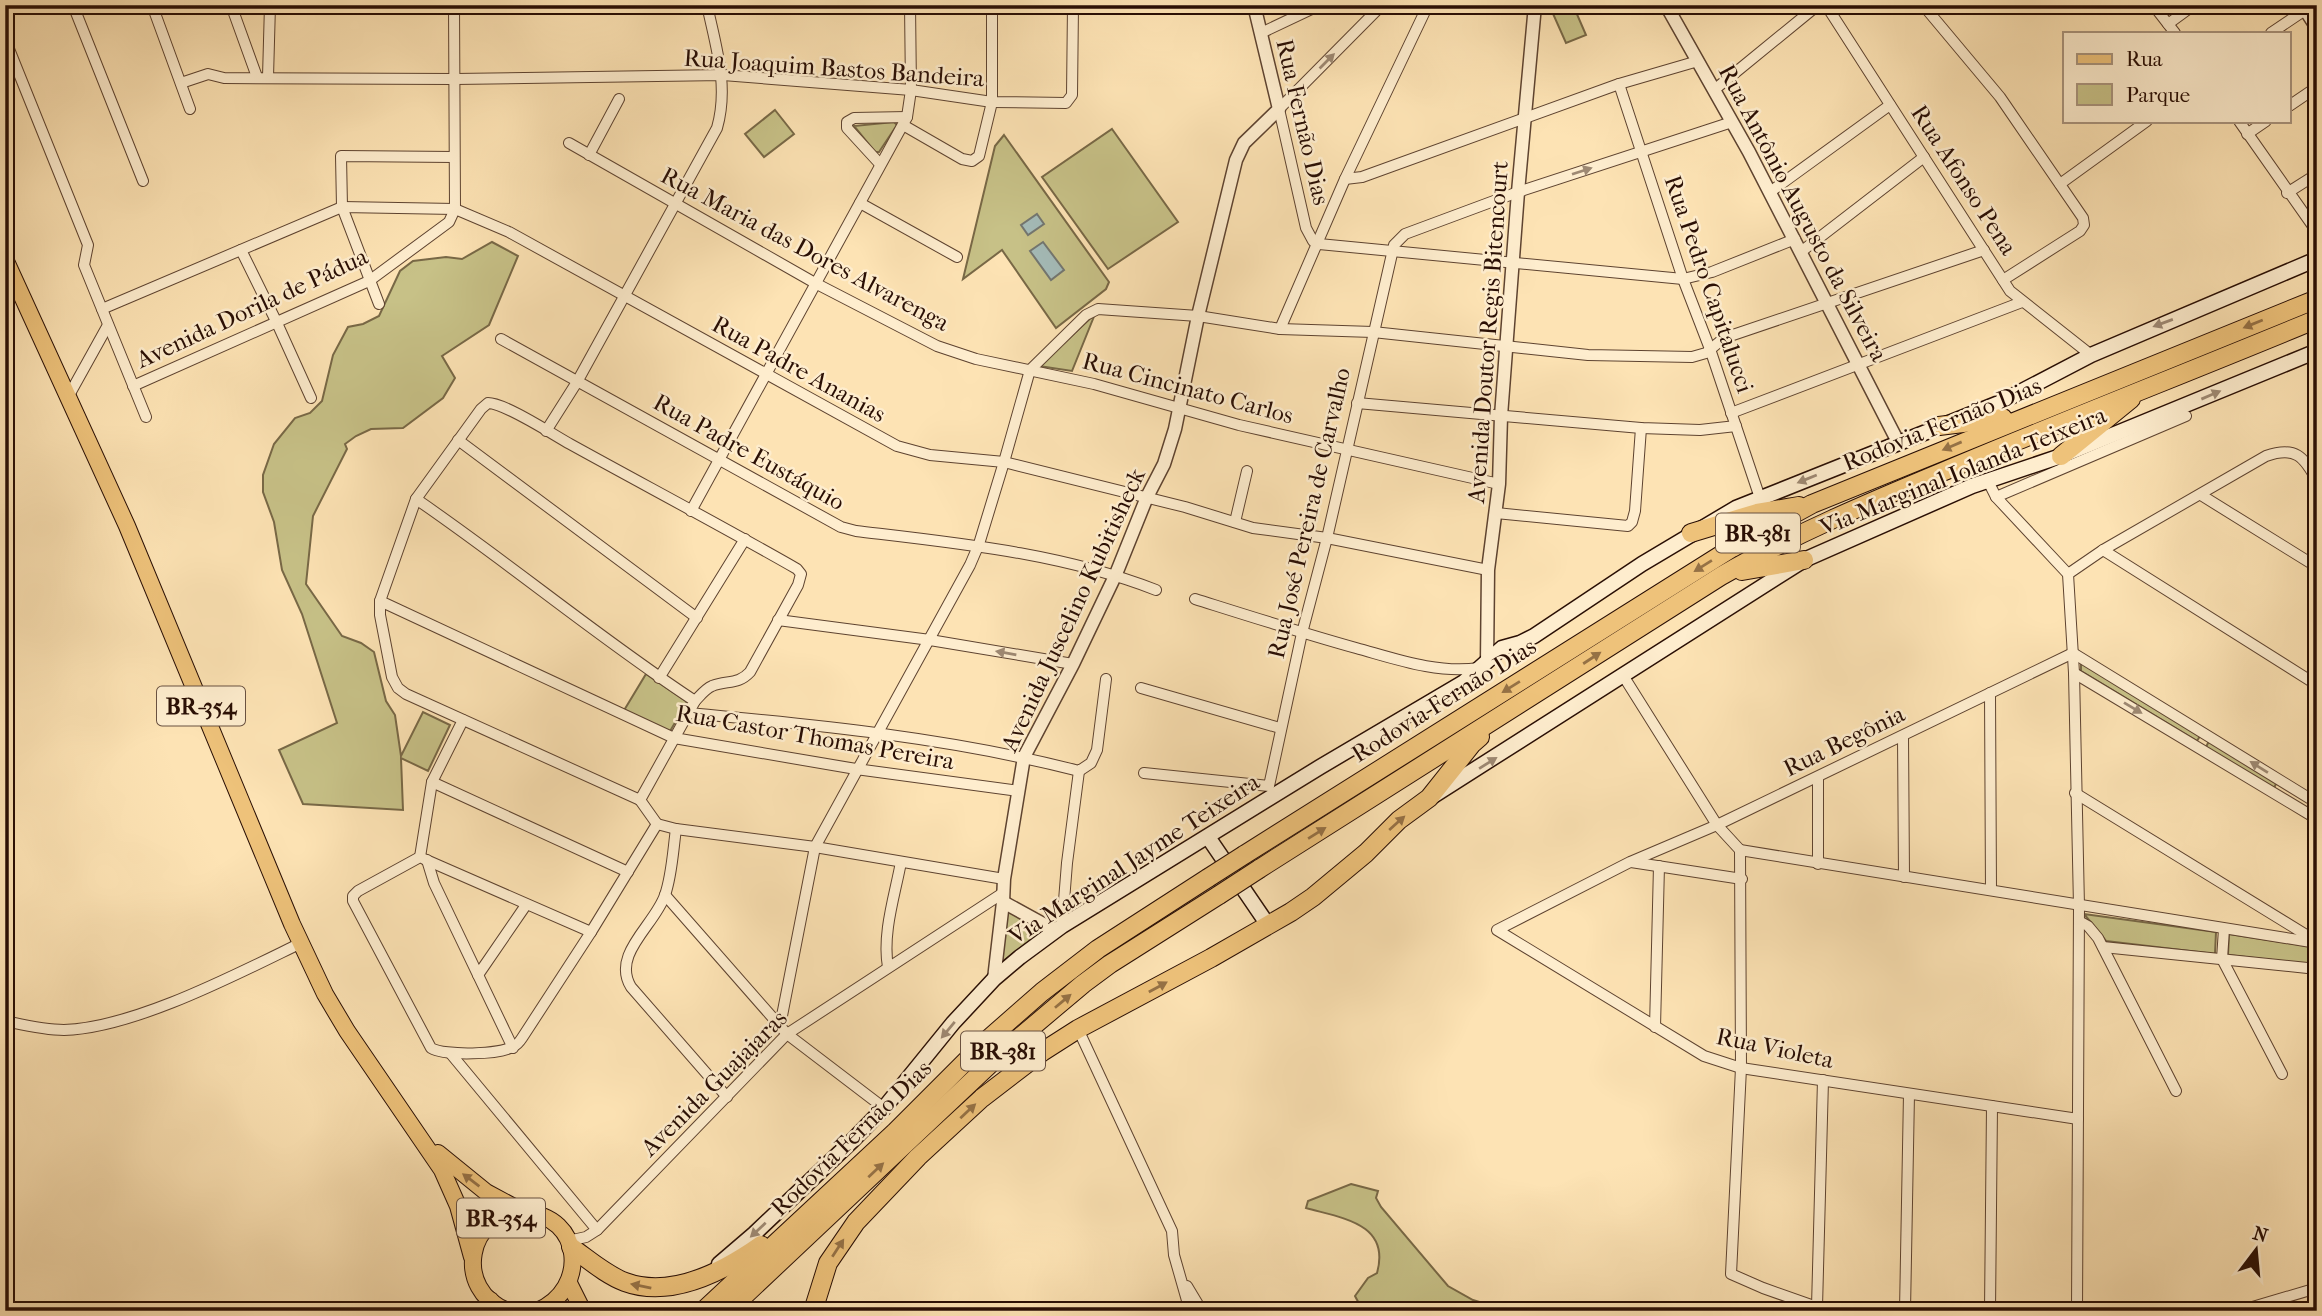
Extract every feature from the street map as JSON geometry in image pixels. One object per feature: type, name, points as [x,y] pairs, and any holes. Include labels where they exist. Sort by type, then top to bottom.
[{"type":"highway","points":[[2280,313],[2317,287]]},
{"type":"highway","name":"Rodovia Fernão Dias","points":[[805,1226],[985,1042],[1042,992],[1098,949],[1732,548],[1812,504],[2317,299]]},
{"type":"highway","name":"Rodovia Fernão Dias","points":[[711,1308],[1083,984],[1721,576],[1763,552],[1852,509],[2147,386],[2317,319]]},
{"type":"highway","points":[[2061,456],[2147,386]]},
{"type":"highway","points":[[1939,426],[2027,415]]},
{"type":"highway","points":[[1691,533],[1757,513],[1812,504]]},
{"type":"highway","points":[[1721,576],[1804,560]]},
{"type":"highway","points":[[570,1244],[605,1272],[623,1282],[637,1286],[670,1288],[707,1274],[862,1201],[918,1157],[1005,1079],[1078,1030],[1268,925],[1313,897],[1366,853],[1399,820],[1429,798],[1472,744],[1509,712]]},
{"type":"highway","points":[[813,1311],[828,1264],[840,1243],[856,1222],[918,1157]]},
{"type":"main road","name":"BR-354","points":[[5,259],[127,526],[243,811],[325,994],[347,1031],[423,1139],[451,1187],[472,1257],[477,1285],[490,1306],[508,1311]]},
{"type":"main road","name":"Via Marginal Jayme Teixeira","points":[[707,1274],[754,1234],[884,1108],[994,979],[1059,928],[1481,668],[1502,648],[1534,636],[1691,533],[1736,508],[1998,403],[2091,355],[2317,259]]},
{"type":"main road","name":"Via Marginal Iolanda Teixeira","points":[[1429,798],[1624,677],[1804,560],[1988,481],[2061,456],[2317,351]]},
{"type":"main road","points":[[1208,837],[1268,925]]},
{"type":"main road","name":"BR-354","points":[[423,1139],[467,1178],[525,1213]]},
{"type":"main road","name":"BR-354","points":[[472,1257],[484,1230],[496,1220],[510,1214],[538,1215],[561,1230],[570,1244],[573,1259],[569,1283]]},
{"type":"main road","points":[[537,1311],[549,1306],[561,1296],[569,1283]]},
{"type":"main road","points":[[569,1283],[583,1311]]},
{"type":"street","points":[[73,5],[143,181]]},
{"type":"street","points":[[152,5],[190,109]]},
{"type":"street","points":[[231,5],[263,77]]},
{"type":"street","points":[[263,77],[270,5]]},
{"type":"street","points":[[102,309],[342,207],[455,209],[454,5]]},
{"type":"street","points":[[546,431],[577,382],[717,128],[723,99],[723,75],[707,5]]},
{"type":"street","points":[[691,511],[905,121],[911,90],[910,5]]},
{"type":"street","points":[[880,164],[847,128],[846,123],[852,118],[905,121],[962,159],[972,161],[979,156],[992,102],[992,5]]},
{"type":"street","name":"Rua Joaquim Bastos Bandeira","points":[[181,83],[208,74],[224,78],[455,79],[723,75],[911,90],[992,102],[1066,103],[1071,97],[1073,5]]},
{"type":"street","name":"Rua Fernão Dias","points":[[1254,5],[1306,228],[1313,240],[1319,244]]},
{"type":"street","points":[[1261,33],[1320,5]]},
{"type":"street","points":[[1279,109],[1382,5]]},
{"type":"street","points":[[1280,329],[1345,179],[1427,5]]},
{"type":"street","name":"Avenida Doutor Regis Bitencourt","points":[[1481,668],[1488,570],[1499,484],[1506,346],[1535,5]]},
{"type":"street","name":"Rua Antônio Augusto da Silveira","points":[[1666,5],[1770,192],[1898,442]]},
{"type":"street","points":[[1714,90],[1818,5]]},
{"type":"street","name":"Rua Afonso Pena","points":[[1826,5],[2010,291],[2091,355]]},
{"type":"street","points":[[1923,5],[2000,97],[2084,222],[2080,231],[2003,280]]},
{"type":"street","points":[[2168,24],[2194,5]]},
{"type":"street","points":[[2154,6],[2174,32]]},
{"type":"street","points":[[2272,32],[2303,8],[2317,28]]},
{"type":"street","points":[[5,39],[89,245],[84,265],[146,417]]},
{"type":"street","points":[[1345,179],[1362,177],[1619,84],[1698,61]]},
{"type":"street","name":"Rua Pedro Capitalucci","points":[[1619,84],[1683,279],[1710,349],[1760,498]]},
{"type":"street","points":[[2290,105],[2317,87]]},
{"type":"street","points":[[589,155],[620,99]]},
{"type":"street","points":[[1770,192],[1890,105]]},
{"type":"street","name":"Avenida Juscelino Kubitisheck","points":[[994,979],[1003,891],[1024,757],[1116,575],[1147,497],[1164,464],[1239,151],[1279,109]]},
{"type":"street","points":[[1393,250],[1394,245],[1405,234],[1518,192],[1732,122]]},
{"type":"street","points":[[2060,184],[2146,122]]},
{"type":"street","points":[[2240,122],[2317,232]]},
{"type":"street","points":[[2247,134],[2265,122]]},
{"type":"street","name":"Rua Maria das Dores Alvarenga","points":[[569,143],[815,283],[937,346],[1030,370]]},
{"type":"street","points":[[379,304],[342,207],[341,156],[454,157]]},
{"type":"street","points":[[1319,244],[1683,279],[1798,245],[1924,157]]},
{"type":"street","points":[[2287,193],[2317,174]]},
{"type":"street","points":[[860,203],[957,257]]},
{"type":"street","name":"Avenida Dorila de Pádua","points":[[133,386],[369,281],[449,222],[455,209]]},
{"type":"street","name":"Rua Padre Ananias","points":[[455,209],[509,232],[897,446],[930,455],[1004,462],[1147,497],[1261,529],[1327,538],[1488,570]]},
{"type":"street","points":[[240,250],[311,398]]},
{"type":"street","name":"Rua José Pereira de Carvalho","points":[[1144,774],[1269,786],[1280,728],[1393,250]]},
{"type":"street","points":[[784,1030],[815,846],[930,640],[979,544],[1030,370],[1086,315],[1098,309],[1198,316],[1280,329],[1373,332],[1588,355],[1692,357],[1701,356],[1724,338],[1984,250]]},
{"type":"street","points":[[1731,413],[2022,302]]},
{"type":"street","points":[[67,398],[108,325]]},
{"type":"street","name":"Rua Padre Eustáquio","points":[[501,339],[841,527],[856,531],[979,544],[1116,575],[1156,590]]},
{"type":"street","name":"Rua Cincinato Carlos","points":[[1030,370],[1180,406],[1239,425],[1499,484]]},
{"type":"street","points":[[1357,402],[1641,428],[1700,430],[1736,426]]},
{"type":"street","points":[[640,800],[695,701],[713,685],[733,683],[746,677],[800,581],[799,571],[546,431],[495,404],[488,403],[415,499],[380,601],[380,615],[392,677],[402,692],[640,800],[657,824],[676,829],[815,846],[901,862],[1003,891],[1059,928],[1079,771]]},
{"type":"street","points":[[1996,497],[2186,416]]},
{"type":"street","points":[[1496,513],[1628,526],[1635,511],[1641,428]]},
{"type":"street","points":[[458,440],[697,618]]},
{"type":"street","points":[[2068,574],[2103,550],[2266,456],[2283,452],[2297,454],[2306,461],[2317,481]]},
{"type":"street","points":[[1235,522],[1247,471]]},
{"type":"street","points":[[1988,481],[1996,497],[2068,574],[2074,673],[2079,906],[2077,1311]]},
{"type":"street","points":[[2201,495],[2317,567]]},
{"type":"street","points":[[415,499],[659,678],[695,701]]},
{"type":"street","points":[[659,678],[745,539]]},
{"type":"street","points":[[2103,550],[2317,685]]},
{"type":"street","points":[[1195,598],[1302,633],[1409,663],[1453,669],[1481,668]]},
{"type":"street","name":"Rua Castor Thomas Pereira","points":[[380,601],[674,738],[856,769],[1019,791]]},
{"type":"street","points":[[778,620],[930,640],[1073,664]]},
{"type":"street","points":[[2073,653],[2317,803]]},
{"type":"street","name":"Rua Begônia","points":[[1497,930],[1630,862],[1717,825],[2073,653]]},
{"type":"street","points":[[2074,673],[2317,819]]},
{"type":"street","points":[[1624,677],[1717,825],[1740,850],[2317,943]]},
{"type":"street","points":[[688,713],[876,733],[1024,757],[1079,771],[1091,763],[1097,750],[1106,679]]},
{"type":"street","points":[[1141,688],[1280,728]]},
{"type":"street","points":[[1990,693],[1991,890]]},
{"type":"street","points":[[463,720],[432,782],[423,859],[513,1048]]},
{"type":"street","points":[[2199,748],[2207,735]]},
{"type":"street","points":[[1903,736],[1904,877]]},
{"type":"street","points":[[1818,777],[1818,864]]},
{"type":"street","points":[[432,782],[628,872]]},
{"type":"street","points":[[2278,796],[2285,783]]},
{"type":"street","points":[[2076,793],[2317,943]]},
{"type":"street","points":[[423,859],[358,891],[353,896],[353,901],[425,1038],[434,1050],[451,1054],[513,1048],[591,932],[657,824]]},
{"type":"street","points":[[676,829],[665,895],[626,962],[625,975],[631,987],[727,1097]]},
{"type":"street","points":[[1740,850],[1741,1068],[1731,1274],[1828,1311]]},
{"type":"street","points":[[423,859],[591,932]]},
{"type":"street","points":[[888,967],[887,940],[901,862]]},
{"type":"street","points":[[1630,862],[1742,879]]},
{"type":"street","points":[[1655,1027],[1659,866]]},
{"type":"street","name":"Avenida Guajajaras","points":[[570,1244],[597,1230],[727,1097],[784,1030],[888,967],[1003,891]]},
{"type":"street","points":[[665,895],[784,1030],[884,1108]]},
{"type":"street","points":[[478,975],[526,905]]},
{"type":"street","points":[[2079,921],[2094,932],[2103,947],[2176,1091]]},
{"type":"street","points":[[2224,929],[2222,959],[2282,1074]]},
{"type":"street","name":"Rua Violeta","points":[[1497,930],[1704,1056],[1741,1068],[2077,1119]]},
{"type":"street","points":[[5,1021],[61,1030],[124,1019],[232,977],[301,943]]},
{"type":"street","points":[[2103,947],[2317,969]]},
{"type":"street","points":[[1078,1030],[1172,1231],[1174,1255],[1190,1311]]},
{"type":"street","points":[[451,1054],[597,1230]]},
{"type":"street","points":[[1817,1307],[1823,1080]]},
{"type":"street","points":[[1905,1311],[1909,1094]]},
{"type":"street","points":[[1990,1311],[1992,1106]]},
{"type":"street","points":[[1181,1276],[1202,1311]]},
{"type":"street","points":[[2239,1311],[2317,1288]]},
{"type":"green space","points":[[1573,5],[1586,35],[1566,43],[1550,7]]},
{"type":"green space","points":[[775,110],[794,134],[764,157],[745,134]]},
{"type":"green space","points":[[894,122],[897,125],[879,152],[875,152],[854,126]]},
{"type":"green space","points":[[1112,129],[1178,222],[1108,269],[1042,177]]},
{"type":"green space","points":[[1004,135],[1109,282],[1106,289],[1056,328],[1002,250],[963,279],[995,146]]},
{"type":"green space","points":[[492,242],[518,256],[489,325],[442,356],[455,378],[443,398],[403,428],[371,429],[345,444],[347,449],[313,516],[306,584],[342,636],[361,643],[374,652],[386,701],[395,715],[401,756],[423,712],[450,725],[428,771],[401,758],[403,810],[303,804],[279,750],[337,723],[302,614],[282,570],[274,522],[263,492],[263,475],[274,444],[295,418],[310,413],[322,401],[333,355],[348,327],[363,324],[379,316],[400,271],[413,261],[446,257],[462,259]]},
{"type":"green space","points":[[1095,314],[1072,371],[1039,366]]},
{"type":"green space","points":[[2081,663],[2200,736],[2197,741],[2081,671]]},
{"type":"green space","points":[[646,674],[687,702],[669,733],[623,712]]},
{"type":"green space","points":[[2209,741],[2277,782],[2274,788],[2206,747]]},
{"type":"green space","points":[[1007,908],[1045,930],[1002,962]]},
{"type":"green space","points":[[2084,914],[2216,932],[2215,954],[2106,941]]},
{"type":"green space","points":[[2229,934],[2314,947],[2317,952],[2317,965],[2228,955]]},
{"type":"green space","points":[[1351,1184],[1378,1191],[1376,1198],[1381,1207],[1448,1286],[1473,1300],[1508,1311],[1363,1311],[1355,1296],[1368,1278],[1377,1273],[1377,1243],[1370,1233],[1348,1220],[1306,1208],[1308,1201]]},
{"type":"water","points":[[1037,214],[1044,224],[1028,235],[1021,225]]},
{"type":"water","points":[[1043,242],[1064,270],[1051,280],[1030,251]]}]
